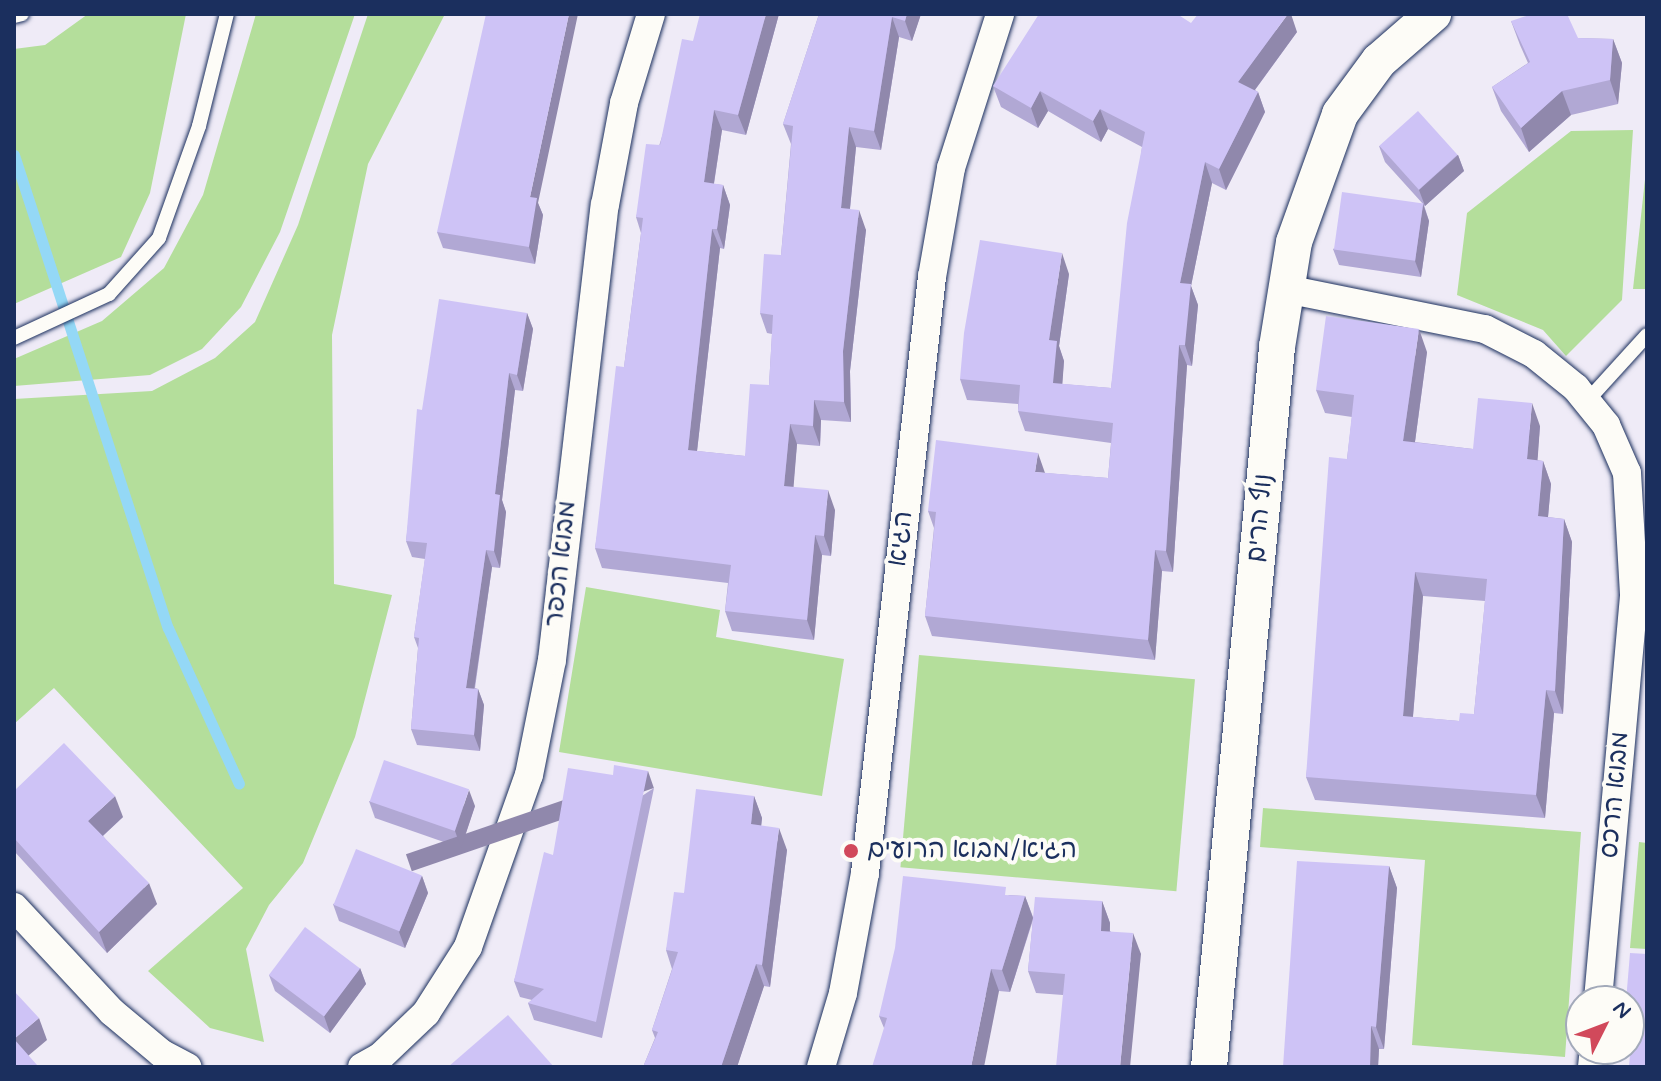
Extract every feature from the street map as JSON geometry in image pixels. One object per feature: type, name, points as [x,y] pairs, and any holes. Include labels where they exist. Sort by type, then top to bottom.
[{"type":"street","name":"מבוא הכפר","points":[[362,1067],[380,1057],[426,1013],[468,947],[529,775],[552,660],[605,205],[624,103],[651,14]]},
{"type":"street","name":"הגיא","points":[[821,1067],[843,993],[865,873],[935,261],[951,168],[1000,14]]},
{"type":"street","name":"נוף הרים","points":[[1209,1067],[1286,289],[1294,242],[1340,114],[1379,61],[1433,14]]},
{"type":"street","name":"מבוא הרכס","points":[[1286,289],[1485,329],[1534,354],[1587,401],[1606,425],[1627,473],[1634,596],[1599,985]]},
{"type":"street","points":[[14,907],[112,1012],[161,1053],[187,1067]]},
{"type":"lane","points":[[14,16],[22,14]]},
{"type":"lane","points":[[14,338],[109,294],[159,238],[199,126],[227,14]]},
{"type":"lane","points":[[1587,401],[1647,335]]},
{"type":"green space","points":[[88,14],[186,14],[150,193],[121,257],[14,304],[14,49],[45,45]]},
{"type":"green space","points":[[256,14],[355,14],[280,232],[241,307],[202,349],[150,375],[14,386],[14,359],[102,321],[164,268],[203,195]]},
{"type":"green space","points":[[368,14],[445,14],[368,164],[332,335],[334,584],[392,595],[355,737],[303,863],[269,905],[246,949],[264,1042],[210,1028],[148,971],[243,888],[54,688],[14,724],[14,399],[152,391],[215,358],[255,322],[298,225]]},
{"type":"green space","points":[[1633,130],[1622,300],[1566,356],[1543,330],[1457,295],[1467,213],[1571,131]]},
{"type":"green space","points":[[1647,161],[1647,289],[1633,289]]},
{"type":"green space","points":[[586,587],[720,610],[716,637],[844,659],[822,796],[559,752]]},
{"type":"green space","points":[[919,655],[1195,679],[1176,891],[900,867]]},
{"type":"green space","points":[[1263,808],[1581,832],[1570,985],[1565,985],[1565,1057],[1412,1045],[1425,860],[1260,847]]},
{"type":"green space","points":[[1639,842],[1647,843],[1647,949],[1630,948]]},
{"type":"building","points":[[486,14],[569,14],[530,197],[537,198],[529,247],[437,232]]},
{"type":"building","points":[[700,14],[766,14],[738,115],[714,110],[704,182],[723,185],[717,229],[712,229],[688,450],[745,456],[750,384],[769,385],[773,315],[760,313],[764,254],[781,255],[793,126],[783,124],[819,14],[907,14],[905,21],[892,17],[874,131],[849,127],[841,208],[859,210],[843,351],[844,402],[814,400],[813,426],[790,424],[784,486],[828,490],[824,536],[815,535],[807,620],[725,611],[731,565],[595,548],[616,366],[624,367],[643,218],[636,217],[646,144],[660,145],[682,39],[693,41]]},
{"type":"building","points":[[1039,14],[1177,14],[1191,23],[1198,14],[1288,14],[1238,82],[1258,92],[1219,169],[1205,162],[1180,283],[1191,284],[1185,345],[1179,345],[1166,551],[1155,550],[1148,640],[925,616],[936,512],[928,511],[936,440],[1038,453],[1035,472],[1108,478],[1113,423],[1018,411],[1020,385],[960,379],[964,333],[980,240],[1062,253],[1049,340],[1057,341],[1053,383],[1111,388],[1127,223],[1145,132],[1100,109],[1093,121],[1040,91],[1031,108],[993,86]]},
{"type":"building","points":[[1532,14],[1567,14],[1578,38],[1613,39],[1610,80],[1562,91],[1521,128],[1492,87],[1530,62],[1511,21]]},
{"type":"building","points":[[1418,111],[1457,155],[1419,190],[1379,146]]},
{"type":"building","points":[[1342,192],[1423,203],[1415,261],[1334,249]]},
{"type":"building","points":[[439,299],[527,313],[517,375],[509,373],[495,494],[500,495],[494,551],[486,550],[466,688],[478,689],[474,735],[411,729],[419,638],[414,637],[427,543],[406,541],[417,409],[422,410]]},
{"type":"building","points":[[1326,316],[1419,329],[1403,441],[1473,449],[1478,398],[1532,403],[1527,459],[1543,461],[1538,516],[1564,519],[1555,691],[1546,690],[1536,795],[1306,777],[1329,457],[1347,459],[1354,395],[1316,390]],"holes":[[[1415,572],[1487,579],[1474,714],[1460,713],[1459,721],[1403,716]]]},
{"type":"building","points":[[64,743],[115,796],[88,821],[149,883],[99,932],[14,838],[14,791]]},
{"type":"building","points":[[384,760],[469,789],[455,831],[370,802]]},
{"type":"building","points":[[614,765],[648,771],[596,1022],[528,1003],[544,989],[514,981],[544,852],[553,855],[568,768],[613,775]]},
{"type":"building","points":[[696,789],[754,796],[751,824],[779,828],[762,965],[756,964],[721,1067],[643,1067],[658,1032],[652,1030],[678,952],[666,950],[674,892],[684,893]]},
{"type":"building","points":[[356,849],[422,876],[399,931],[334,905]]},
{"type":"building","points":[[1297,861],[1389,866],[1376,1027],[1371,1026],[1370,1067],[1283,1067]]},
{"type":"building","points":[[903,876],[1006,887],[1005,895],[1025,896],[1002,970],[991,969],[971,1067],[872,1067],[887,1018],[879,1016],[895,948]]},
{"type":"building","points":[[1035,897],[1102,901],[1101,931],[1133,933],[1120,1067],[1056,1067],[1065,974],[1028,971]]},
{"type":"building","points":[[305,927],[360,969],[324,1016],[269,975]]},
{"type":"building","points":[[1630,953],[1647,954],[1647,1067],[1629,1067],[1645,1065],[1645,985],[1627,985]]},
{"type":"building","points":[[14,991],[39,1018],[14,1039]]},
{"type":"building","points":[[508,1015],[554,1067],[448,1067]]},
{"type":"building","points":[[14,1039],[37,1065],[36,1067],[14,1067]]},
{"type":"waterway","points":[[14,155],[168,628],[239,784]]},
{"type":"place","name":"הגיא/מבוא הרועים","points":[[851,851]]}]
